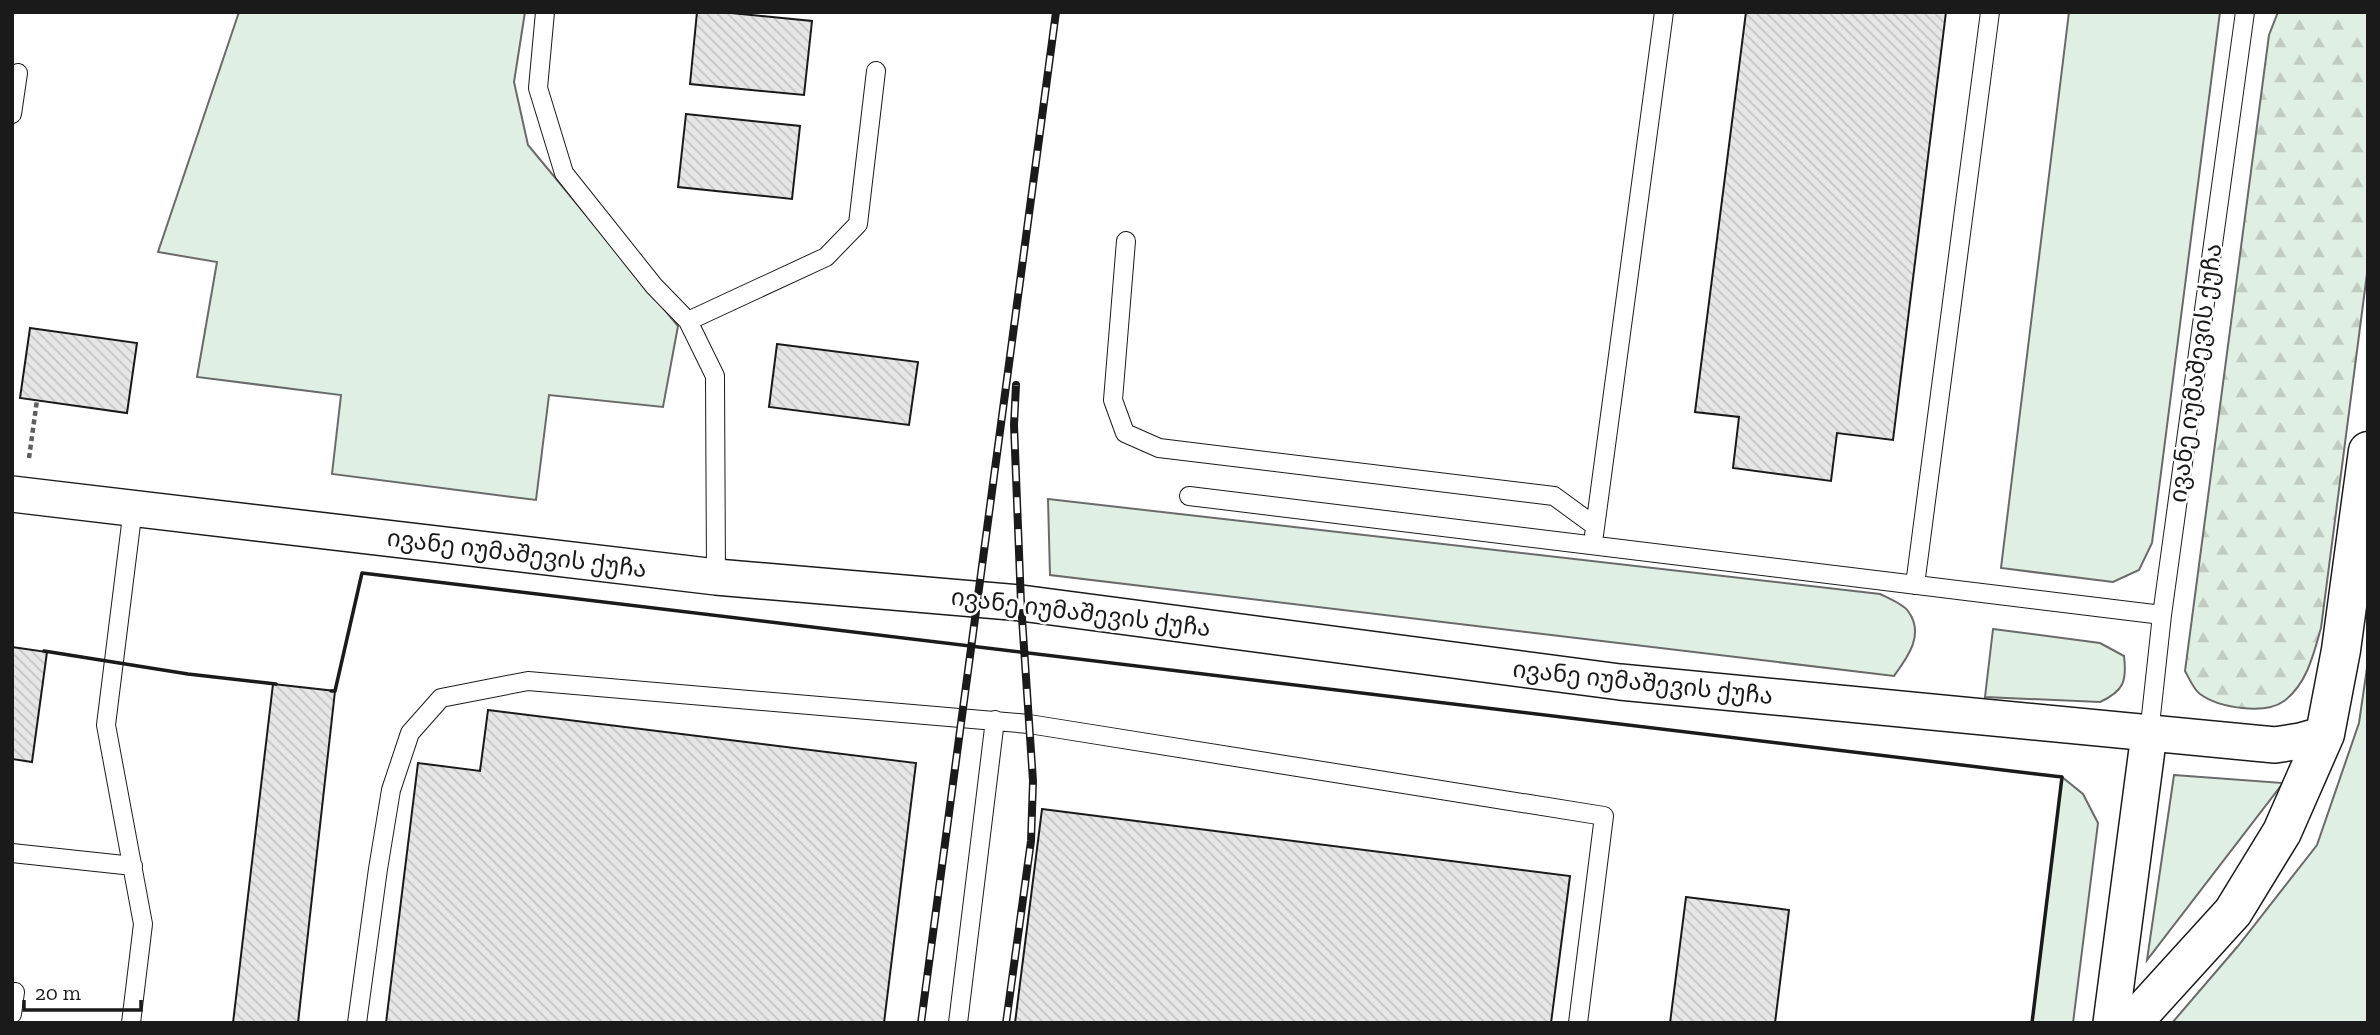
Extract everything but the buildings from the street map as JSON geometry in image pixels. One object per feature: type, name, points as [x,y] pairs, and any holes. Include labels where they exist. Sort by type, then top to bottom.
[{"type":"street","points":[[2132,1023],[2233,912],[2283,832],[2325,734],[2341,650],[2368,451]]},
{"type":"street","name":"ივანე იუმაშევის ქუჩა","points":[[18,495],[716,576],[1010,601],[1620,682],[2275,745],[2325,734]]},
{"type":"street","name":"ივანე იუმაშევის ქუჩა","points":[[2111,1023],[2149,734]]},
{"type":"lane","points":[[545,12],[538,88],[564,173],[654,286],[688,321],[715,376],[716,576]]},
{"type":"lane","points":[[1592,545],[1664,12]]},
{"type":"lane","points":[[1915,585],[1990,12]]},
{"type":"lane","name":"ივანე იუმაშევის ქუჩა","points":[[2149,734],[2162,615],[2245,12]]},
{"type":"lane","points":[[688,321],[826,257],[858,224],[876,71]]},
{"type":"lane","points":[[12,114],[18,74]]},
{"type":"lane","points":[[1125,241],[1113,400],[1125,433],[1158,448],[1554,496],[1595,526]]},
{"type":"lane","points":[[1189,496],[2162,615]]},
{"type":"lane","points":[[131,1023],[143,924],[106,725],[133,508]]},
{"type":"lane","points":[[358,1023],[391,790],[410,733],[440,698],[528,681],[995,720],[1604,816],[1578,1023]]},
{"type":"lane","points":[[957,1023],[995,720]]},
{"type":"lane","points":[[12,853],[133,866]]},
{"type":"lane","points":[[12,1014],[15,992]]},
{"type":"path","points":[[18,495],[37,400]]},
{"type":"green space","points":[[239,12],[525,12],[514,82],[528,145],[678,326],[663,407],[549,395],[536,500],[332,474],[341,395],[197,377],[217,262],[158,252]]},
{"type":"green space","points":[[2069,12],[2220,12],[2152,543],[2139,570],[2113,582],[2001,568]]},
{"type":"green space","points":[[2278,12],[2368,12],[2368,266],[2321,628],[2316,648],[2304,677],[2292,694],[2276,705],[2254,709],[2230,706],[2208,699],[2196,690],[2185,671],[2269,35]]},
{"type":"green space","points":[[1048,499],[1880,594],[1908,611],[1913,620],[1915,637],[1909,653],[1894,676],[1050,575]]},
{"type":"green space","points":[[1993,629],[2100,643],[2124,656],[2125,672],[2122,684],[2114,694],[2100,702],[1985,697]]},
{"type":"green space","points":[[2368,661],[2368,1023],[2172,1023],[2238,946],[2317,845],[2359,723]]},
{"type":"green space","points":[[2174,775],[2283,783],[2147,960]]},
{"type":"green space","points":[[2062,777],[2083,794],[2098,823],[2073,1023],[2032,1023]]},
{"type":"railway","points":[[921,1023],[1056,12]]},
{"type":"railway","points":[[1006,1023],[1031,841],[1033,781],[1021,603],[1014,425],[1016,385]]},
{"type":"wall","points":[[331,691],[335,691],[362,573],[2062,777],[2032,1023]]},
{"type":"wall","points":[[44,651],[188,674],[276,684]]}]
